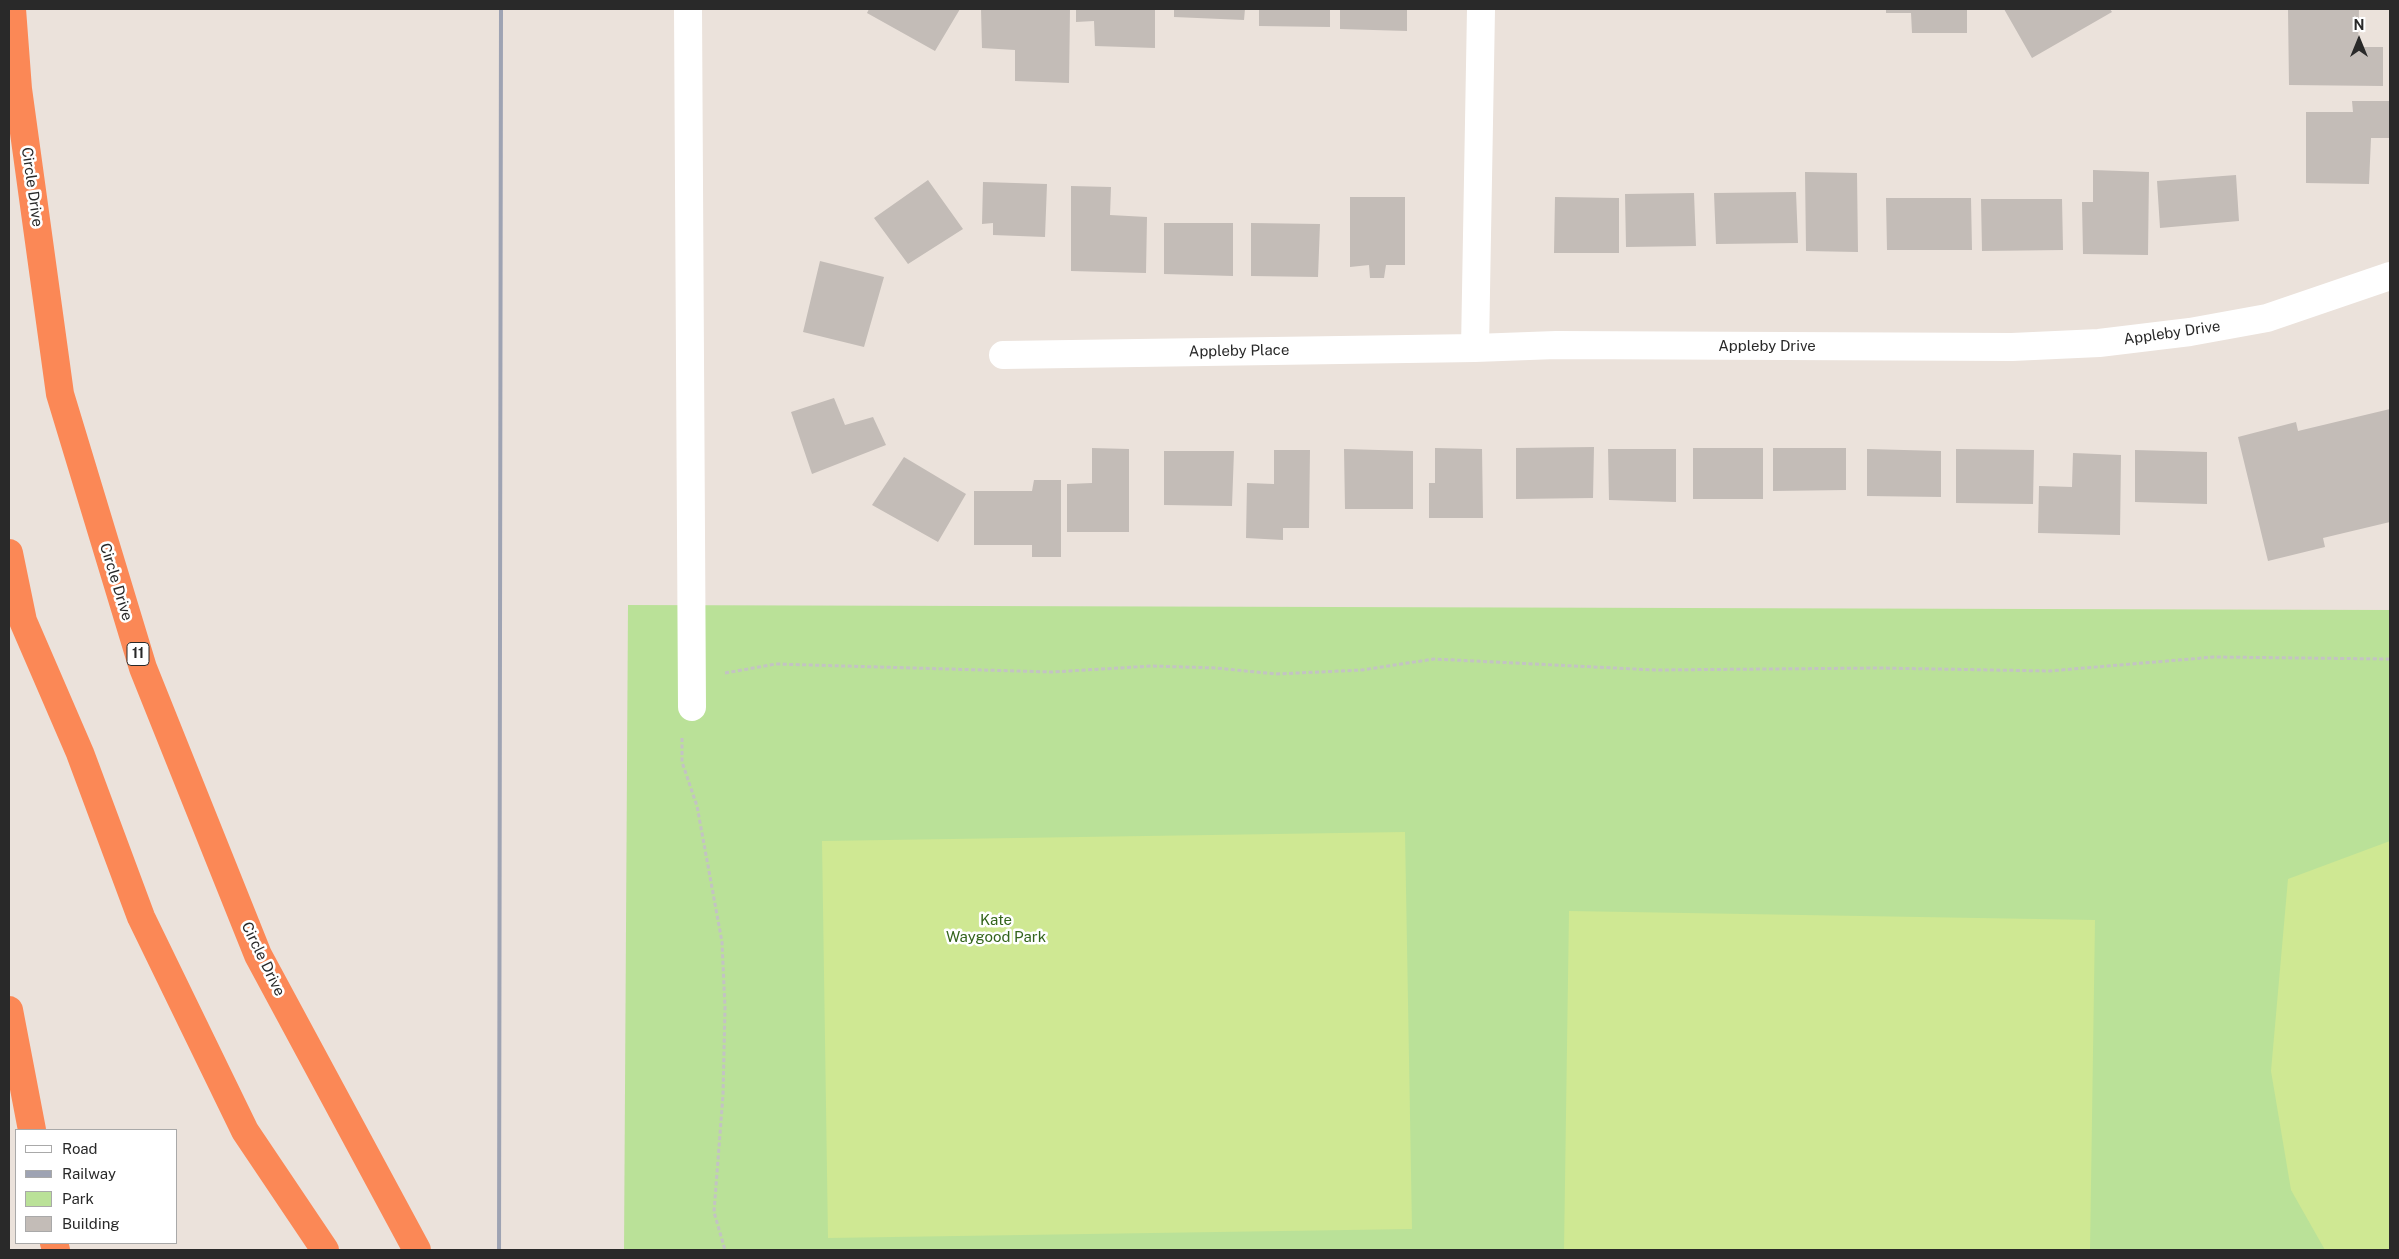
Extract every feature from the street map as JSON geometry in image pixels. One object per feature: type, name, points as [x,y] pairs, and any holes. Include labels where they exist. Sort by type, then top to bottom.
[{"type":"highway","name":"Circle Drive","points":[[12,9],[18,89],[60,394],[142,668],[258,955],[417,1250]]},
{"type":"highway","points":[[9,553],[23,621],[80,753],[141,917],[246,1131],[325,1250]]},
{"type":"highway","points":[[9,1010],[32,1129]]},
{"type":"street","points":[[688,9],[692,707]]},
{"type":"street","points":[[1475,348],[1481,9]]},
{"type":"street","name":"Appleby Drive","points":[[1475,348],[1556,345],[2012,346],[2099,343],[2190,332],[2267,318],[2390,276]]},
{"type":"street","name":"Appleby Place","points":[[1003,355],[1475,348]]},
{"type":"path","points":[[725,1250],[714,1212],[723,1095],[726,1008],[722,942],[697,806],[682,762],[683,728],[696,696],[724,673],[776,664],[1052,672],[1152,666],[1216,668],[1276,674],[1362,670],[1434,659],[1655,670],[1880,668],[2049,671],[2214,657],[2390,659]]},
{"type":"green space","name":"Kate Waygood Park","points":[[628,605],[2390,610],[2390,1250],[624,1250]]},
{"type":"green space","points":[[1405,832],[1412,1229],[828,1238],[822,841]]},
{"type":"green space","points":[[2390,841],[2390,1250],[2325,1250],[2291,1190],[2271,1071],[2288,879]]},
{"type":"green space","points":[[1569,911],[2095,920],[2090,1250],[1564,1250]]},
{"type":"building","points":[[869,9],[960,9],[935,51],[867,13]]},
{"type":"building","points":[[981,9],[1070,9],[1069,83],[1015,81],[1015,50],[982,48]]},
{"type":"building","points":[[1076,9],[1155,9],[1155,48],[1095,46],[1094,21],[1076,22]]},
{"type":"building","points":[[1174,9],[1245,9],[1244,20],[1174,17]]},
{"type":"building","points":[[1259,9],[1330,9],[1330,27],[1259,26]]},
{"type":"building","points":[[1340,9],[1407,9],[1407,31],[1340,29]]},
{"type":"building","points":[[1886,9],[1967,9],[1967,33],[1912,33],[1911,13],[1886,13]]},
{"type":"building","points":[[2004,9],[2110,9],[2112,12],[2032,58]]},
{"type":"building","points":[[2288,9],[2359,9],[2358,47],[2383,47],[2383,86],[2289,85]]},
{"type":"building","points":[[2352,101],[2390,101],[2390,138],[2371,138],[2369,184],[2306,183],[2306,112],[2353,112]]},
{"type":"building","points":[[2093,170],[2149,172],[2148,255],[2083,254],[2082,202],[2093,202]]},
{"type":"building","points":[[1805,172],[1857,173],[1858,252],[1806,251]]},
{"type":"building","points":[[2236,175],[2239,221],[2160,228],[2157,181]]},
{"type":"building","points":[[928,180],[963,229],[908,264],[874,218]]},
{"type":"building","points":[[983,182],[1047,184],[1045,237],[993,235],[993,223],[982,224]]},
{"type":"building","points":[[1071,186],[1111,187],[1110,215],[1147,217],[1146,273],[1071,271]]},
{"type":"building","points":[[1796,192],[1798,243],[1716,244],[1714,193]]},
{"type":"building","points":[[1694,193],[1696,246],[1626,247],[1625,194]]},
{"type":"building","points":[[1350,197],[1405,197],[1405,265],[1386,265],[1384,278],[1370,278],[1369,265],[1350,267]]},
{"type":"building","points":[[1555,197],[1619,198],[1619,253],[1554,253]]},
{"type":"building","points":[[1886,198],[1971,198],[1972,250],[1887,250]]},
{"type":"building","points":[[1981,199],[2062,199],[2063,250],[1982,251]]},
{"type":"building","points":[[1164,223],[1233,223],[1233,276],[1164,274]]},
{"type":"building","points":[[1251,223],[1320,224],[1318,277],[1251,276]]},
{"type":"building","points":[[820,261],[884,277],[864,347],[803,332]]},
{"type":"building","points":[[834,398],[845,425],[873,417],[886,445],[812,474],[791,412]]},
{"type":"building","points":[[2390,409],[2390,522],[2323,538],[2325,547],[2268,561],[2238,437],[2296,422],[2298,431]]},
{"type":"building","points":[[1594,447],[1593,498],[1516,499],[1516,448]]},
{"type":"building","points":[[1092,448],[1129,449],[1129,532],[1067,532],[1067,484],[1092,483]]},
{"type":"building","points":[[1435,448],[1482,449],[1483,518],[1429,518],[1429,483],[1435,483]]},
{"type":"building","points":[[1693,448],[1763,448],[1763,499],[1693,499]]},
{"type":"building","points":[[1773,448],[1846,448],[1846,490],[1773,491]]},
{"type":"building","points":[[1344,449],[1413,451],[1413,509],[1345,509]]},
{"type":"building","points":[[1608,449],[1676,449],[1676,502],[1609,500]]},
{"type":"building","points":[[1867,449],[1941,451],[1941,497],[1867,496]]},
{"type":"building","points":[[1956,449],[2034,450],[2033,504],[1956,503]]},
{"type":"building","points":[[1274,450],[1310,450],[1309,528],[1283,528],[1283,540],[1246,538],[1247,483],[1274,484]]},
{"type":"building","points":[[2135,450],[2207,452],[2207,504],[2135,502]]},
{"type":"building","points":[[1164,451],[1234,451],[1232,506],[1164,505]]},
{"type":"building","points":[[2073,453],[2121,455],[2120,535],[2038,533],[2039,486],[2072,487]]},
{"type":"building","points":[[904,457],[966,494],[938,542],[872,505]]},
{"type":"building","points":[[1034,480],[1061,480],[1061,557],[1032,557],[1032,545],[974,545],[974,491],[1032,491]]},
{"type":"railway","points":[[499,1250],[501,9]]}]
